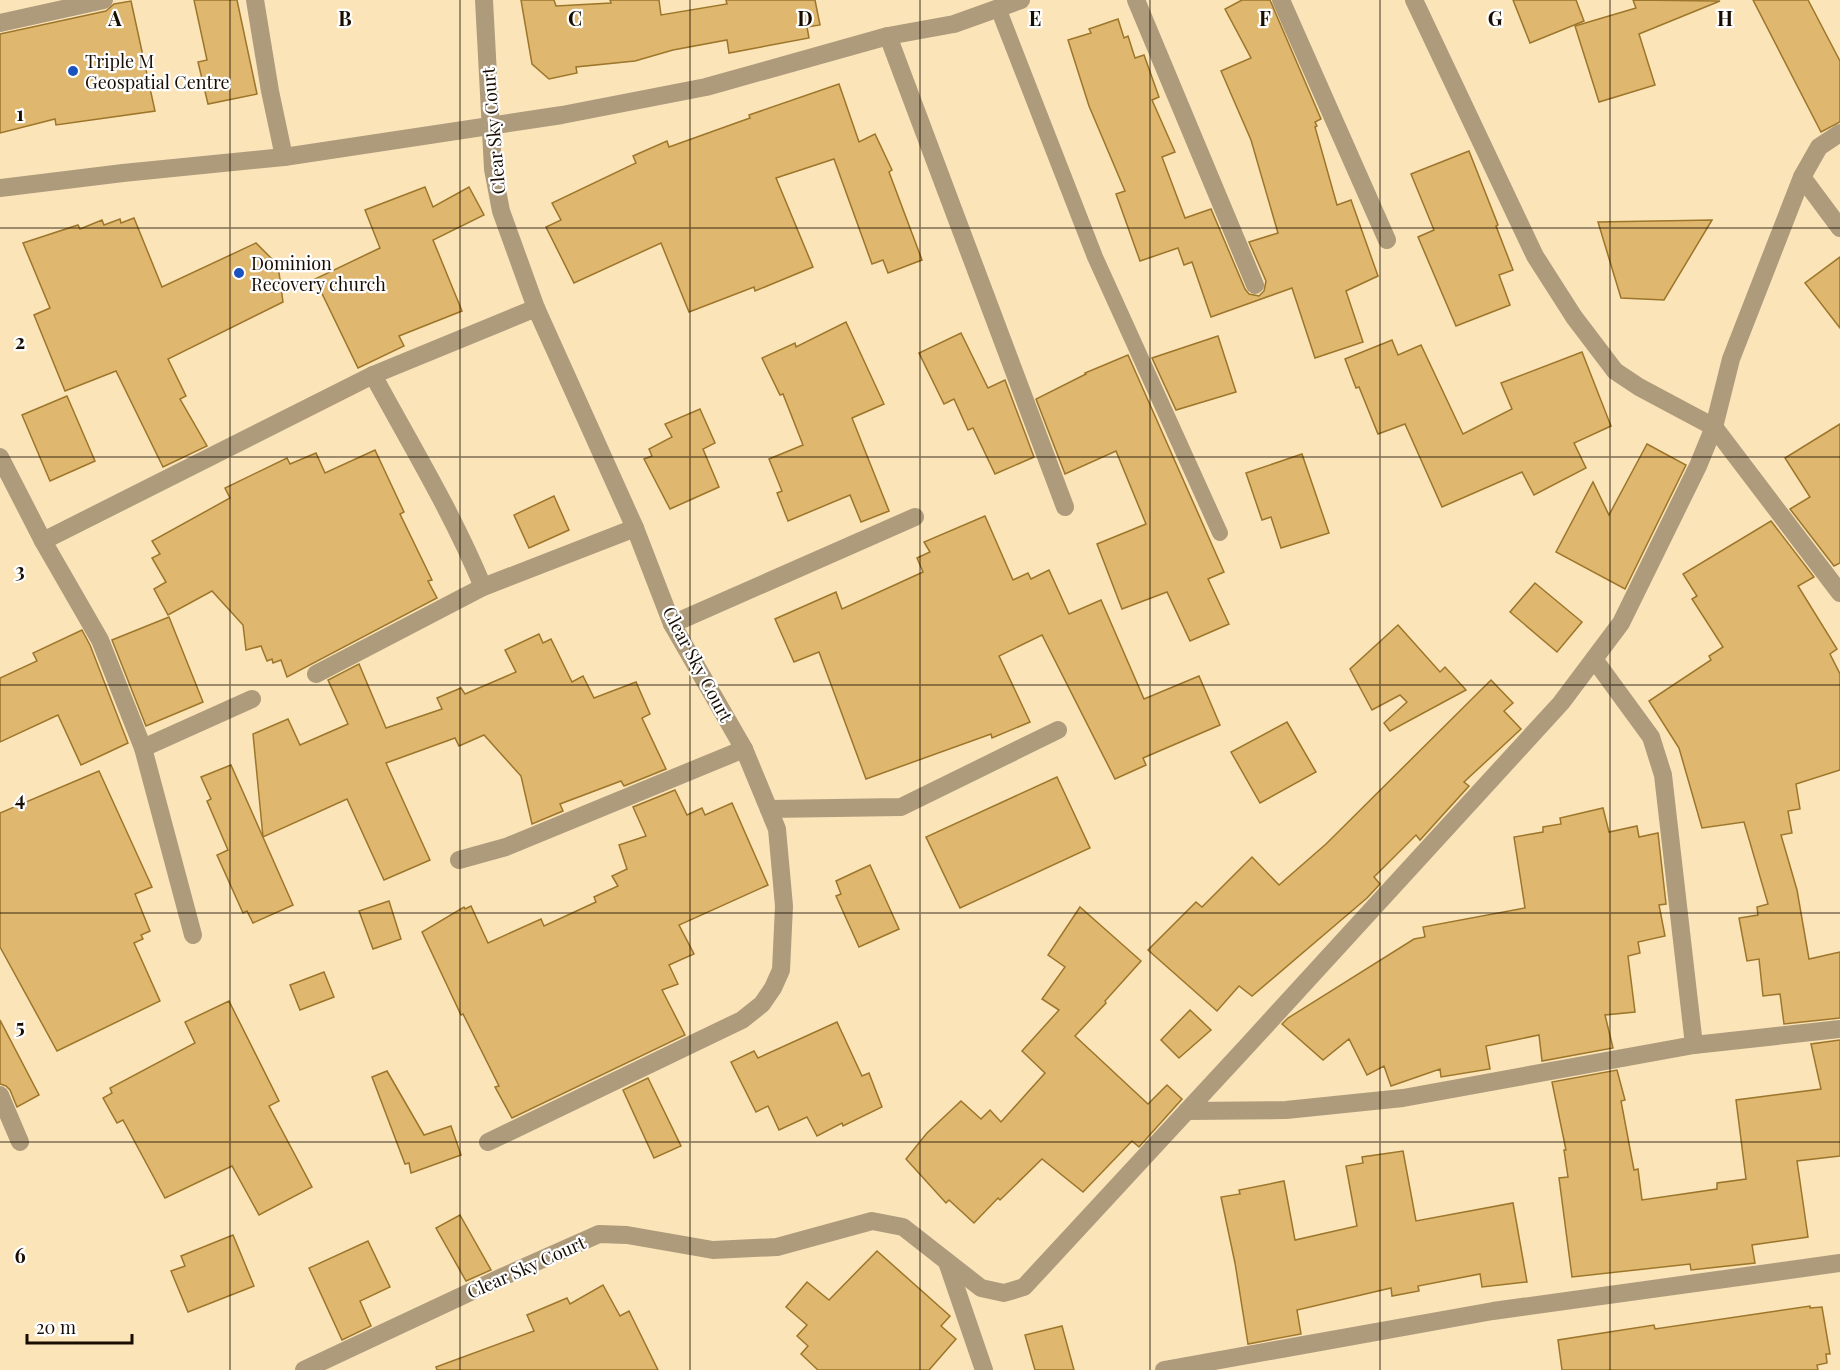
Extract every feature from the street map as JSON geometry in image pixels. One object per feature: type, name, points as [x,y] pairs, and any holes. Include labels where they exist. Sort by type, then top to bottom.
[{"type":"street","points":[[0,23],[104,0]]},
{"type":"street","points":[[255,0],[284,158]]},
{"type":"street","name":"Clear Sky Court","points":[[484,0],[493,169],[501,211],[536,308],[635,528],[672,624],[744,749],[769,809],[777,829],[784,906],[781,970],[762,1004],[742,1020],[488,1142]]},
{"type":"street","points":[[0,188],[123,173],[284,158],[562,115],[706,87],[888,36],[954,24],[996,4],[1021,0]]},
{"type":"street","points":[[1136,0],[1255,285]]},
{"type":"street","points":[[1281,0],[1387,240]]},
{"type":"street","points":[[1414,0],[1535,256],[1574,317],[1615,371],[1639,387],[1714,427],[1840,594]]},
{"type":"street","points":[[888,36],[1065,507]]},
{"type":"street","points":[[1187,1111],[1561,703],[1621,622],[1698,466],[1714,427],[1731,359],[1802,177],[1819,147],[1840,133]]},
{"type":"street","points":[[1802,177],[1840,228]]},
{"type":"street","points":[[43,541],[373,375],[536,308]]},
{"type":"street","points":[[373,375],[449,515],[483,587]]},
{"type":"street","points":[[0,457],[43,541],[100,640],[143,748],[193,935]]},
{"type":"street","points":[[672,624],[915,517]]},
{"type":"street","points":[[315,674],[483,587],[635,528]]},
{"type":"street","points":[[1594,659],[1650,737],[1663,775],[1694,1045]]},
{"type":"street","points":[[143,748],[252,699]]},
{"type":"street","points":[[769,809],[902,807],[1058,730]]},
{"type":"street","points":[[459,860],[506,847],[744,749]]},
{"type":"street","points":[[1187,1111],[1286,1110],[1403,1098],[1694,1045],[1840,1029]]},
{"type":"street","points":[[0,1095],[20,1142]]},
{"type":"street","name":"Clear Sky Court","points":[[304,1370],[599,1234],[627,1235],[713,1250],[777,1247],[872,1221],[903,1227],[981,1288],[1004,1293],[1024,1287],[1187,1111]]},
{"type":"street","points":[[947,1262],[984,1370]]},
{"type":"street","points":[[1164,1370],[1493,1311],[1840,1263]]},
{"type":"lane","points":[[996,4],[1095,257],[1220,533]]},
{"type":"building","points":[[194,0],[237,0],[257,94],[208,104],[198,62],[207,60]]},
{"type":"building","points":[[521,0],[554,0],[556,6],[611,3],[610,0],[659,0],[661,15],[727,4],[726,0],[815,0],[820,25],[807,27],[809,38],[729,53],[727,40],[673,50],[635,61],[576,67],[577,73],[549,79],[532,64]]},
{"type":"building","points":[[1242,0],[1270,0],[1321,119],[1315,122],[1317,126],[1315,127],[1337,205],[1351,200],[1378,276],[1346,291],[1363,342],[1315,358],[1292,288],[1211,317],[1192,262],[1184,265],[1178,248],[1140,261],[1116,194],[1125,191],[1089,106],[1068,40],[1091,33],[1089,29],[1118,19],[1124,38],[1128,36],[1135,58],[1144,55],[1159,97],[1152,100],[1175,152],[1162,157],[1185,218],[1211,209],[1245,289],[1249,294],[1259,296],[1264,291],[1266,281],[1249,242],[1278,233],[1251,140],[1221,71],[1251,58],[1225,9]]},
{"type":"building","points":[[1513,0],[1576,0],[1584,21],[1530,43]]},
{"type":"building","points":[[1633,0],[1720,1],[1639,34],[1655,85],[1599,102],[1575,26],[1636,8]]},
{"type":"building","points":[[1753,0],[1808,0],[1840,61],[1840,122],[1821,132]]},
{"type":"building","name":"Triple M Geospatial Centre","points":[[131,1],[155,111],[56,125],[55,119],[0,133],[0,34],[106,11],[114,4]]},
{"type":"building","points":[[839,84],[859,142],[875,134],[892,170],[889,172],[922,260],[888,273],[883,260],[872,264],[834,159],[776,178],[813,267],[755,291],[754,287],[689,312],[661,243],[574,283],[546,227],[561,220],[552,203],[636,163],[633,156],[667,141],[669,147],[750,118],[749,115]]},
{"type":"building","points":[[1469,151],[1513,270],[1499,275],[1510,305],[1456,326],[1418,237],[1434,230],[1411,174]]},
{"type":"building","points":[[425,187],[433,207],[469,187],[484,215],[433,240],[462,311],[399,336],[404,346],[358,368],[315,279],[380,248],[365,210]]},
{"type":"building","points":[[134,218],[162,287],[256,243],[278,265],[283,302],[168,359],[186,396],[180,399],[207,446],[163,467],[116,371],[65,391],[34,315],[50,308],[23,243],[78,225],[80,229],[102,220],[104,225],[120,219],[121,223]]},
{"type":"building","points":[[1712,220],[1664,300],[1621,298],[1598,222]]},
{"type":"building","points":[[1840,257],[1840,328],[1805,283]]},
{"type":"building","points":[[846,322],[884,404],[852,418],[889,511],[861,522],[850,495],[788,521],[777,493],[782,491],[769,459],[803,445],[783,394],[780,395],[762,358],[795,343],[796,347]]},
{"type":"building","points":[[961,333],[988,388],[1005,380],[1034,457],[995,474],[973,428],[968,430],[954,399],[944,404],[919,353]]},
{"type":"building","points":[[1218,336],[1236,392],[1176,410],[1152,358]]},
{"type":"building","points":[[1392,340],[1398,355],[1421,345],[1463,434],[1512,409],[1501,383],[1582,352],[1611,426],[1574,443],[1586,468],[1534,495],[1522,472],[1442,507],[1405,424],[1378,434],[1345,359]]},
{"type":"building","points":[[1128,355],[1224,572],[1208,579],[1229,624],[1190,641],[1167,592],[1122,609],[1097,544],[1146,524],[1116,451],[1065,474],[1036,399],[1085,373]]},
{"type":"building","points":[[67,396],[95,461],[50,481],[22,415]]},
{"type":"building","points":[[700,409],[715,443],[703,449],[719,487],[670,509],[644,459],[652,456],[649,449],[672,437],[665,424]]},
{"type":"building","points":[[1840,424],[1840,563],[1834,566],[1790,509],[1810,497],[1785,458]]},
{"type":"building","points":[[1647,444],[1686,465],[1625,589],[1556,552],[1593,482],[1609,515]]},
{"type":"building","points":[[375,450],[404,512],[400,514],[432,580],[428,581],[437,598],[287,677],[281,660],[273,663],[272,659],[267,661],[261,646],[246,650],[243,625],[212,591],[168,615],[154,589],[166,582],[152,558],[160,554],[152,541],[230,498],[225,488],[287,458],[290,464],[316,453],[325,473]]},
{"type":"building","points":[[1302,454],[1329,533],[1281,548],[1271,517],[1262,520],[1246,473]]},
{"type":"building","points":[[554,496],[569,530],[529,548],[514,515]]},
{"type":"building","points":[[985,516],[1013,580],[1028,573],[1031,579],[1049,570],[1069,614],[1101,600],[1144,699],[1199,676],[1220,725],[1143,758],[1146,765],[1115,779],[1042,635],[999,656],[1030,722],[992,738],[991,734],[866,779],[819,652],[794,662],[775,619],[836,592],[842,609],[923,572],[917,558],[930,552],[924,542]]},
{"type":"building","points":[[1771,521],[1814,577],[1798,586],[1837,649],[1830,654],[1840,674],[1840,770],[1796,784],[1800,809],[1788,811],[1792,833],[1781,835],[1797,890],[1809,959],[1840,952],[1840,1018],[1784,1024],[1780,994],[1763,996],[1759,959],[1747,961],[1739,918],[1758,915],[1757,907],[1768,904],[1744,822],[1702,828],[1679,748],[1649,701],[1711,660],[1709,656],[1723,647],[1692,599],[1697,596],[1683,574]]},
{"type":"building","points":[[1535,583],[1582,622],[1557,652],[1510,612]]},
{"type":"building","points":[[169,617],[203,702],[146,726],[112,640]]},
{"type":"building","points":[[1398,625],[1440,672],[1445,667],[1466,690],[1390,731],[1384,723],[1407,702],[1400,695],[1372,710],[1350,669]]},
{"type":"building","points":[[82,630],[128,743],[81,765],[58,715],[0,742],[0,678],[37,661],[33,653]]},
{"type":"building","points":[[539,634],[543,643],[551,639],[572,682],[583,676],[594,698],[636,682],[650,714],[642,718],[666,769],[624,786],[621,781],[560,804],[563,811],[532,824],[521,776],[484,735],[459,746],[455,738],[386,763],[430,860],[384,880],[347,799],[263,837],[253,734],[288,719],[300,745],[348,724],[328,680],[359,664],[386,728],[442,709],[437,698],[461,688],[465,694],[516,672],[505,650]]},
{"type":"building","points":[[1491,680],[1513,703],[1504,711],[1521,729],[1464,782],[1469,786],[1420,840],[1416,835],[1374,877],[1380,884],[1367,898],[1252,996],[1239,986],[1217,1011],[1148,950],[1196,902],[1202,907],[1252,857],[1279,885],[1326,844]]},
{"type":"building","points":[[1287,722],[1316,772],[1260,803],[1231,752]]},
{"type":"building","points":[[231,765],[293,905],[253,923],[247,911],[243,913],[217,855],[228,850],[207,801],[211,799],[201,777]]},
{"type":"building","points":[[99,771],[152,887],[135,894],[150,931],[141,935],[143,939],[134,943],[160,1001],[57,1051],[0,947],[0,813]]},
{"type":"building","points":[[1057,777],[1090,848],[960,908],[926,837]]},
{"type":"building","points":[[675,790],[687,815],[702,808],[705,815],[732,803],[768,885],[679,925],[694,954],[669,965],[678,984],[662,990],[685,1035],[512,1118],[495,1087],[499,1086],[463,1014],[461,1015],[422,932],[464,907],[465,909],[471,906],[488,943],[541,919],[544,926],[596,902],[594,897],[618,886],[612,876],[627,869],[619,845],[646,836],[633,807]]},
{"type":"building","points":[[1603,808],[1609,832],[1637,826],[1639,837],[1658,833],[1666,904],[1659,905],[1665,936],[1638,942],[1640,953],[1628,956],[1635,1012],[1605,1015],[1613,1048],[1542,1061],[1539,1035],[1486,1046],[1490,1069],[1441,1077],[1440,1069],[1391,1086],[1384,1066],[1367,1075],[1349,1039],[1323,1060],[1282,1024],[1414,939],[1425,937],[1423,927],[1525,908],[1514,837],[1543,832],[1543,827],[1561,824],[1560,818]]},
{"type":"building","points":[[870,865],[899,929],[859,947],[836,896],[841,894],[836,881]]},
{"type":"building","points":[[389,901],[401,939],[373,949],[359,911]]},
{"type":"building","points":[[1080,907],[1141,961],[1075,1036],[1148,1104],[1167,1085],[1182,1099],[1139,1147],[1132,1141],[1083,1192],[1042,1159],[974,1223],[949,1200],[946,1203],[906,1159],[927,1133],[961,1101],[981,1119],[990,1110],[1001,1122],[1045,1073],[1022,1051],[1059,1010],[1042,999],[1065,967],[1048,955]]},
{"type":"building","points":[[324,972],[334,997],[300,1010],[290,985]]},
{"type":"building","points":[[229,1001],[279,1101],[269,1106],[312,1187],[259,1215],[232,1166],[165,1198],[123,1120],[117,1123],[103,1098],[112,1093],[110,1088],[195,1043],[185,1022]]},
{"type":"building","points":[[1190,1010],[1211,1030],[1179,1058],[1161,1040]]},
{"type":"building","points":[[0,1020],[39,1095],[17,1107],[10,1090],[0,1084]]},
{"type":"building","points":[[837,1022],[862,1076],[869,1073],[882,1107],[817,1136],[807,1117],[779,1130],[768,1106],[756,1112],[731,1062],[754,1051],[758,1058]]},
{"type":"building","points":[[1840,1040],[1840,1156],[1797,1161],[1808,1237],[1752,1245],[1755,1263],[1691,1270],[1690,1264],[1572,1277],[1559,1178],[1568,1177],[1564,1150],[1566,1150],[1552,1082],[1617,1070],[1625,1100],[1621,1101],[1634,1170],[1638,1169],[1642,1200],[1717,1189],[1717,1183],[1746,1179],[1736,1100],[1821,1089],[1811,1044]]},
{"type":"building","points":[[387,1071],[424,1135],[451,1126],[461,1155],[411,1173],[409,1163],[405,1164],[372,1077]]},
{"type":"building","points":[[648,1078],[681,1146],[654,1158],[623,1090]]},
{"type":"building","points":[[1403,1151],[1416,1221],[1513,1203],[1527,1282],[1482,1287],[1480,1274],[1418,1286],[1419,1291],[1392,1296],[1391,1288],[1297,1310],[1301,1334],[1248,1344],[1235,1263],[1221,1197],[1240,1194],[1239,1190],[1284,1181],[1295,1240],[1357,1226],[1346,1166],[1363,1163],[1362,1157]]},
{"type":"building","points":[[460,1215],[491,1270],[466,1281],[436,1228]]},
{"type":"building","points":[[233,1235],[254,1286],[188,1312],[171,1271],[185,1266],[181,1256]]},
{"type":"building","points":[[368,1241],[390,1287],[360,1301],[371,1326],[342,1340],[309,1268]]},
{"type":"building","points":[[877,1251],[950,1316],[941,1326],[956,1339],[929,1370],[818,1370],[801,1354],[808,1346],[797,1336],[807,1325],[786,1307],[807,1282],[829,1300]]},
{"type":"building","points":[[603,1285],[620,1316],[629,1311],[658,1370],[437,1370],[436,1367],[534,1331],[527,1315],[567,1298],[570,1304]]},
{"type":"building","points":[[1810,1306],[1810,1308],[1822,1307],[1830,1354],[1826,1354],[1827,1363],[1817,1365],[1818,1370],[1562,1370],[1558,1340],[1654,1325],[1655,1329]]},
{"type":"building","points":[[1062,1326],[1074,1370],[1035,1370],[1025,1335]]},
{"type":"place","name":"Triple M Geospatial Centre","points":[[73,71]]},
{"type":"place","name":"Dominion Recovery church","points":[[239,273]]}]
